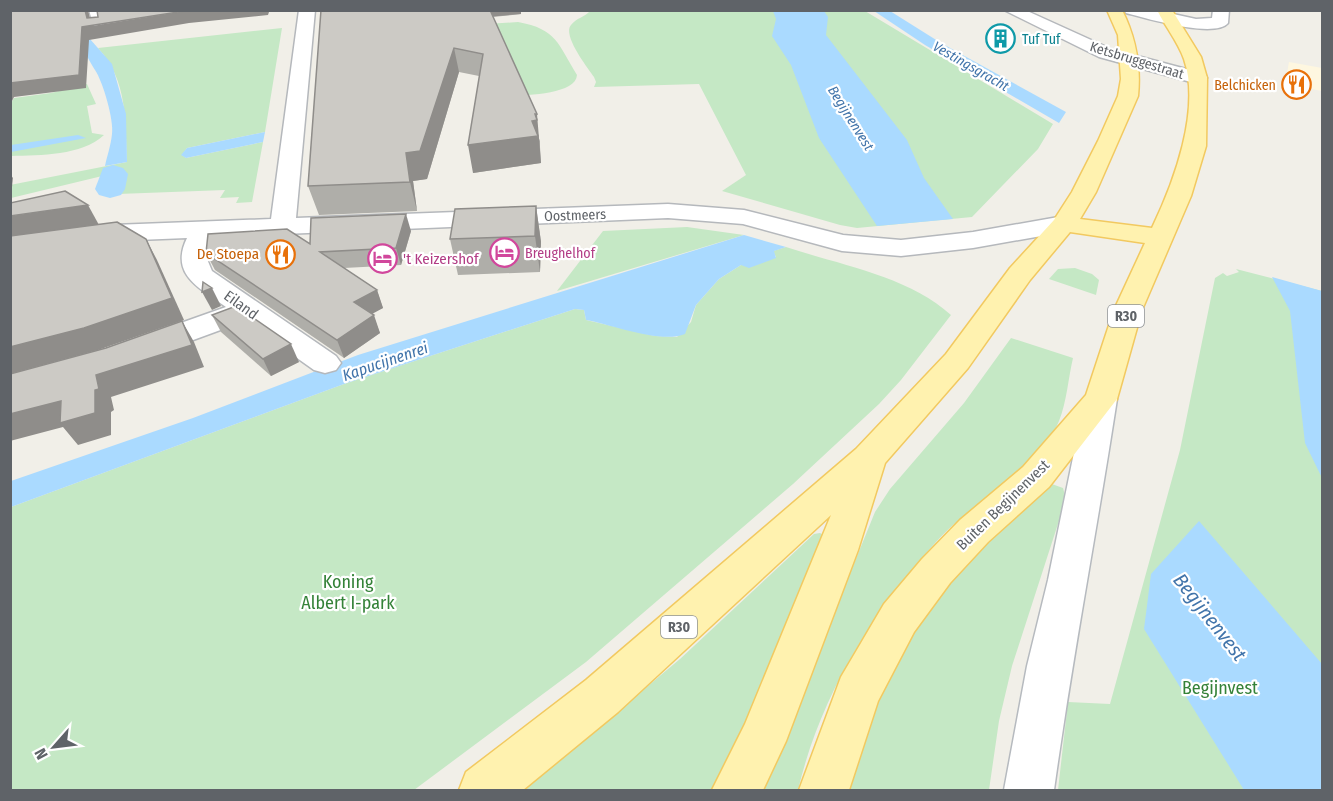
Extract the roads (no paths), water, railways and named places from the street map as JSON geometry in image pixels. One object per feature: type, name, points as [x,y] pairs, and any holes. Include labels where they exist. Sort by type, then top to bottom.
[{"type":"main road","name":"R30","points":[[484,790],[602,696],[869,458],[957,361],[1020,274],[1064,224],[1084,192],[1125,104],[1129,87],[1130,61],[1126,35],[1114,10]]},
{"type":"main road","name":"Buiten Begijnenvest","points":[[824,790],[857,693],[899,618],[936,571],[974,531],[1036,477],[1101,399],[1128,310],[1179,196],[1195,146],[1198,78],[1192,57],[1167,15]]},
{"type":"main road","points":[[1064,224],[1160,237]]},
{"type":"main road","name":"R30","points":[[737,790],[762,741],[838,550],[869,458]]},
{"type":"street","points":[[95,10],[98,25]]},
{"type":"street","points":[[283,225],[307,10]]},
{"type":"street","name":"Ketsbruggestraat","points":[[1011,10],[1085,45],[1130,61],[1198,78]]},
{"type":"street","points":[[1131,10],[1167,15],[1196,24],[1220,23],[1221,10]]},
{"type":"street","name":"Oostmeers","points":[[10,249],[112,233],[668,211],[744,217],[842,243],[900,248],[932,246],[1064,224]]},
{"type":"street","name":"Eiland","points":[[204,228],[192,258],[193,265],[202,277],[325,363]]},
{"type":"street","points":[[120,356],[247,310]]},
{"type":"street","name":"R30","points":[[1029,790],[1049,666],[1069,580],[1101,399]]},
{"type":"water","name":"Begijnenvest","points":[[773,11],[824,11],[828,17],[826,35],[907,140],[924,178],[953,219],[877,226],[819,138],[791,65],[772,36],[776,19]]},
{"type":"water","name":"Vestingsgracht","points":[[874,11],[890,11],[941,43],[1066,112],[1059,123],[925,45]]},
{"type":"water","points":[[82,30],[112,64],[126,114],[127,162],[105,166],[111,138],[111,120],[101,83],[85,51]]},
{"type":"water","points":[[265,132],[263,142],[186,158],[181,155],[187,148]]},
{"type":"water","points":[[78,135],[86,138],[11,152],[11,145]]},
{"type":"water","name":"Kapucijnenrei","points":[[744,235],[786,247],[774,251],[776,258],[749,268],[741,265],[719,279],[696,305],[685,334],[663,337],[637,333],[586,320],[584,310],[575,309],[344,384],[11,507],[11,481],[193,418],[358,355]]},
{"type":"water","points":[[1272,277],[1322,291],[1322,478],[1305,443],[1290,311]]},
{"type":"water","name":"Begijnenvest","points":[[1199,521],[1322,664],[1322,790],[1244,790],[1144,629],[1151,574]]},
{"type":"waterway","points":[[110,189],[113,174]]},
{"type":"place","name":"Tuf Tuf","points":[[1001,39]]},
{"type":"place","name":"Belchicken","points":[[1297,85]]},
{"type":"place","name":"Breughelhof","points":[[504,253]]},
{"type":"place","name":"De Stoepa","points":[[280,254]]},
{"type":"place","name":"'t Keizershof","points":[[382,259]]},
{"type":"park label","name":"Koning Albert I-park","points":[[348,592]]},
{"type":"park label","name":"Begijnvest","points":[[1220,688]]}]
